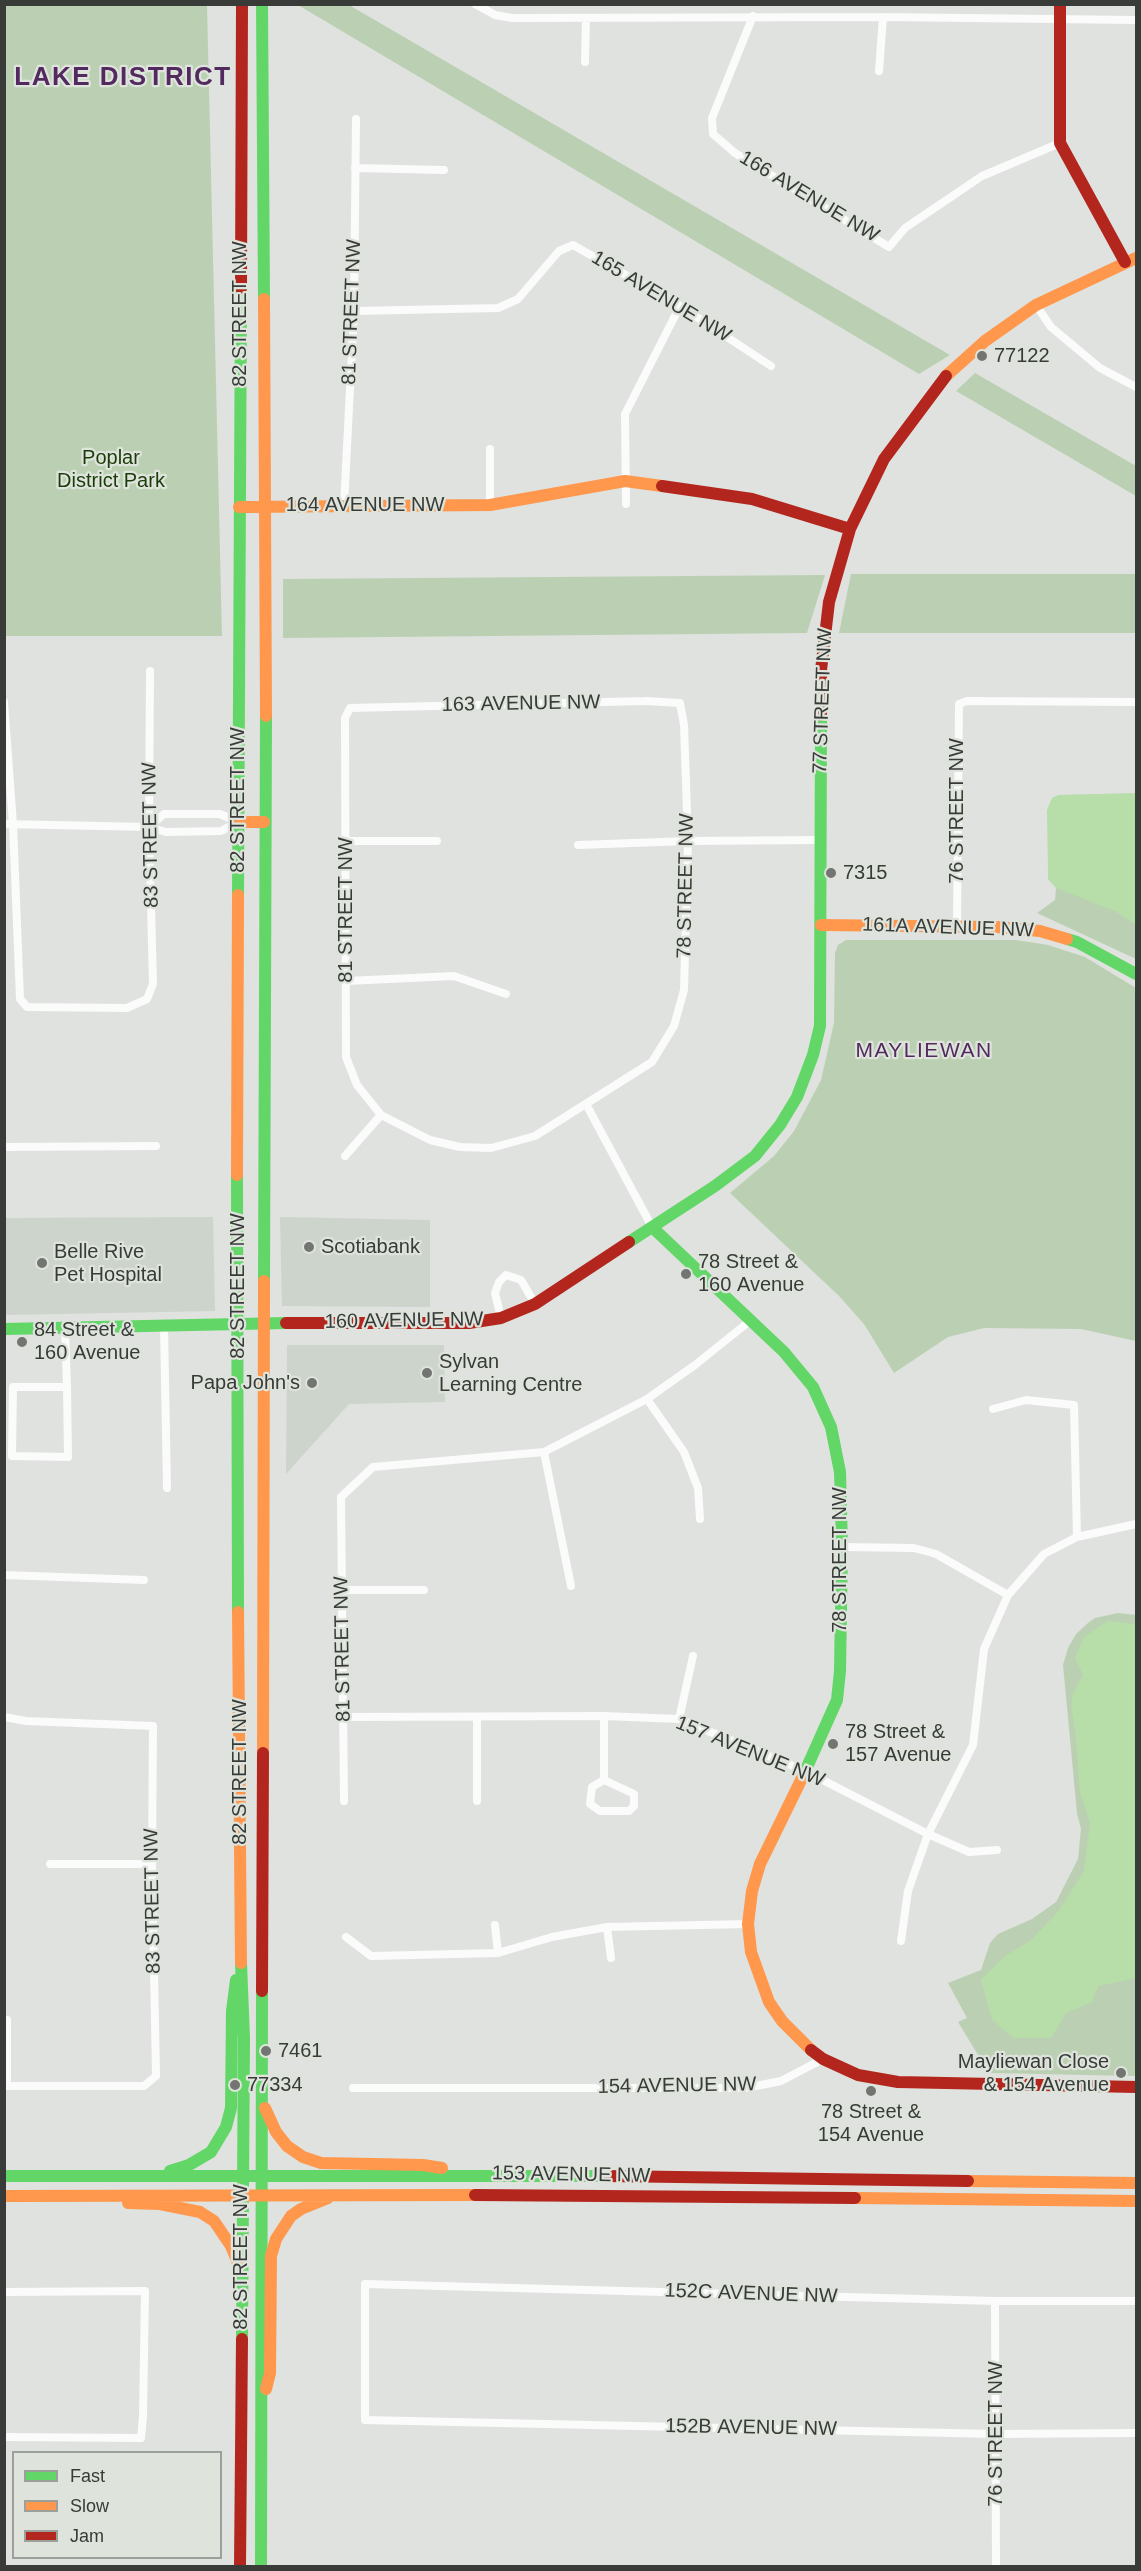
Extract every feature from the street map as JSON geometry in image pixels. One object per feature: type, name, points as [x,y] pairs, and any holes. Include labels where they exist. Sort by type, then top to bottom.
[{"type":"main road","name":"82 STREET NW","points":[[240,2566],[244,2038],[240,1949],[237,1325],[242,4]]},
{"type":"main road","points":[[1060,4],[1060,143],[1131,260]]},
{"type":"main road","name":"82 STREET NW","points":[[261,2566],[266,599],[263,8]]},
{"type":"main road","name":"77 STREET NW","points":[[755,1156],[780,1125],[797,1097],[813,1055],[820,1026],[821,670],[829,602],[850,529],[884,459],[943,379],[985,341],[1036,305],[1131,260]]},
{"type":"main road","name":"164 AVENUE NW","points":[[239,507],[490,505],[625,481],[752,499],[850,529]]},
{"type":"main road","points":[[238,822],[264,822]]},
{"type":"main road","name":"161A AVENUE NW","points":[[821,925],[1019,928],[1059,936],[1091,948],[1137,974]]},
{"type":"main road","name":"160 AVENUE NW","points":[[4,1329],[265,1323],[469,1323],[501,1318],[535,1304],[715,1186],[755,1156]]},
{"type":"main road","name":"78 STREET NW","points":[[652,1227],[784,1352],[813,1387],[831,1427],[840,1472],[842,1547],[840,1671],[837,1700],[760,1864],[752,1891],[748,1924],[751,1952],[769,2002],[789,2029],[823,2060]]},
{"type":"main road","points":[[146,2175],[189,2165],[211,2152],[226,2127],[231,2108],[232,2011],[240,1949]]},
{"type":"main road","points":[[823,2060],[858,2075],[898,2082],[1137,2087]]},
{"type":"main road","points":[[262,2097],[276,2132],[287,2146],[303,2157],[321,2163],[423,2165],[482,2174]]},
{"type":"main road","name":"153 AVENUE NW","points":[[4,2176],[482,2174],[1137,2183]]},
{"type":"main road","points":[[261,2408],[270,2373],[271,2256],[276,2239],[291,2216],[301,2209],[329,2198],[354,2194]]},
{"type":"main road","name":"153 AVENUE NW","points":[[4,2196],[354,2194],[1137,2201]]},
{"type":"main road","points":[[22,2196],[59,2202],[160,2204],[200,2212],[214,2221],[224,2234],[241,2272]]},
{"type":"street","points":[[476,4],[486,12],[503,17],[883,16],[1137,20]]},
{"type":"street","name":"166 AVENUE NW","points":[[753,16],[712,118],[712,134],[735,153],[889,247],[905,228],[982,176],[1060,143]]},
{"type":"street","points":[[879,71],[883,16]]},
{"type":"street","points":[[585,62],[586,18]]},
{"type":"street","name":"81 STREET NW","points":[[345,505],[354,311],[356,119]]},
{"type":"street","points":[[355,168],[444,170]]},
{"type":"street","name":"165 AVENUE NW","points":[[354,311],[498,308],[518,299],[560,252],[573,245],[680,306],[771,366]]},
{"type":"street","points":[[1036,305],[1051,327],[1100,368],[1137,387]]},
{"type":"street","points":[[626,504],[626,414],[680,306]]},
{"type":"street","points":[[490,449],[490,505]]},
{"type":"street","name":"83 STREET NW","points":[[9,824],[20,999],[27,1007],[127,1008],[147,999],[153,984],[149,827],[150,671]]},
{"type":"street","name":"76 STREET NW","points":[[957,926],[959,704],[967,701],[1137,702]]},
{"type":"street","points":[[4,702],[9,824],[149,827],[166,832],[221,831],[238,822]]},
{"type":"street","name":"163 AVENUE NW","points":[[363,707],[680,702]]},
{"type":"street","name":"78 STREET NW","points":[[652,1227],[586,1104],[652,1062],[674,1026],[684,990],[688,841],[684,725],[680,702]]},
{"type":"street","name":"81 STREET NW","points":[[363,707],[350,708],[345,718],[346,1057],[357,1085],[381,1115]]},
{"type":"street","points":[[149,827],[164,814],[220,814],[238,822]]},
{"type":"street","points":[[578,845],[820,840]]},
{"type":"street","points":[[345,842],[437,841]]},
{"type":"street","points":[[346,981],[454,976],[506,994]]},
{"type":"street","points":[[345,1156],[381,1115],[430,1140],[460,1147],[491,1148],[535,1136],[586,1104]]},
{"type":"street","points":[[4,1147],[156,1146]]},
{"type":"street","points":[[501,1318],[495,1293],[499,1282],[506,1275],[521,1280],[535,1304]]},
{"type":"street","points":[[571,1586],[544,1452],[647,1399],[695,1365],[751,1320]]},
{"type":"street","points":[[164,1327],[167,1488]]},
{"type":"street","points":[[65,1328],[67,1387],[68,1457],[12,1456],[13,1388],[67,1387]]},
{"type":"street","points":[[647,1399],[684,1452],[698,1488],[700,1520]]},
{"type":"street","points":[[993,1409],[1026,1400],[1074,1405],[1077,1537]]},
{"type":"street","name":"81 STREET NW","points":[[344,1801],[341,1497],[373,1467],[544,1452]]},
{"type":"street","points":[[900,1941],[909,1891],[928,1834],[973,1745],[984,1649],[1008,1594],[1044,1554],[1077,1537],[1137,1524]]},
{"type":"street","points":[[842,1547],[914,1548],[936,1554],[1008,1594]]},
{"type":"street","points":[[4,1575],[144,1580]]},
{"type":"street","points":[[343,1590],[424,1590]]},
{"type":"street","points":[[679,1719],[693,1656]]},
{"type":"street","points":[[604,1716],[604,1780]]},
{"type":"street","name":"157 AVENUE NW","points":[[344,1717],[604,1716],[679,1719],[805,1771],[928,1834],[969,1852],[997,1850]]},
{"type":"street","name":"83 STREET NW","points":[[4,1717],[26,1721],[153,1726],[152,1864],[156,2076],[144,2086],[6,2086]]},
{"type":"street","points":[[477,1717],[477,1801]]},
{"type":"street","points":[[604,1780],[634,1794],[634,1806],[629,1811],[600,1811],[590,1804],[592,1787],[604,1780]]},
{"type":"street","points":[[50,1864],[152,1864]]},
{"type":"street","points":[[346,1937],[371,1956],[498,1953],[552,1937],[607,1927],[748,1924]]},
{"type":"street","points":[[495,1925],[498,1953]]},
{"type":"street","points":[[607,1927],[611,1958]]},
{"type":"street","points":[[6,2086],[7,2020]]},
{"type":"street","name":"154 AVENUE NW","points":[[353,2088],[746,2088],[781,2081],[823,2060]]},
{"type":"street","name":"152C AVENUE NW","points":[[365,2420],[366,2284],[995,2301],[1137,2301]]},
{"type":"street","points":[[4,2292],[145,2291],[141,2438],[4,2437]]},
{"type":"street","name":"76 STREET NW","points":[[995,2301],[996,2566]]},
{"type":"street","name":"152B AVENUE NW","points":[[365,2420],[996,2434],[1137,2433]]},
{"type":"shaded area","points":[[1136,793],[1136,925],[1115,911],[1056,888],[1048,879],[1047,810],[1052,798],[1058,795]]},
{"type":"shaded area","points":[[213,1217],[215,1311],[5,1315],[5,1218]]},
{"type":"shaded area","points":[[280,1217],[430,1220],[430,1307],[282,1306]]},
{"type":"shaded area","points":[[287,1345],[444,1345],[445,1402],[349,1404],[286,1474]]},
{"type":"shaded area","points":[[1108,1621],[1134,1624],[1136,1627],[1136,1978],[1098,1986],[1092,2002],[1066,2013],[1051,2038],[1014,2038],[992,2020],[981,1980],[1004,1957],[1031,1940],[1057,1913],[1084,1871],[1090,1823],[1080,1792],[1071,1708],[1073,1693],[1083,1675],[1075,1658],[1084,1637]]},
{"type":"green space","name":"Poplar District Park","points":[[4,5],[207,5],[222,636],[5,636]]},
{"type":"green space","points":[[298,5],[349,5],[950,355],[919,374]]},
{"type":"green space","points":[[975,373],[1136,466],[1136,496],[956,391]]},
{"type":"green space","points":[[851,574],[1136,574],[1136,633],[839,633]]},
{"type":"green space","points":[[825,575],[807,633],[283,638],[283,579]]},
{"type":"green space","points":[[1056,888],[1136,905],[1136,959],[1037,913],[1055,900]]},
{"type":"green space","points":[[846,940],[1016,940],[1048,945],[1085,957],[1136,988],[1136,1341],[1081,1329],[984,1328],[948,1337],[894,1373],[864,1324],[839,1296],[730,1193],[774,1156],[794,1131],[821,1080],[834,1023],[835,953],[838,945]]},
{"type":"green space","points":[[1118,1613],[1136,1615],[1136,2076],[989,2073],[958,2022],[967,2018],[948,1983],[981,1970],[990,1943],[998,1934],[1032,1919],[1056,1902],[1078,1859],[1081,1829],[1077,1813],[1063,1665],[1068,1648],[1076,1634],[1095,1618]]},
{"type":"traffic: fast","points":[[262,4],[264,299]]},
{"type":"traffic: fast","points":[[238,895],[241,288]]},
{"type":"traffic: fast","points":[[629,1242],[715,1186],[755,1156],[780,1125],[797,1097],[813,1055],[820,1026],[821,715]]},
{"type":"traffic: fast","points":[[264,1281],[266,716]]},
{"type":"traffic: fast","points":[[1067,939],[1077,942],[1136,974]]},
{"type":"traffic: fast","points":[[237,1175],[238,1612]]},
{"type":"traffic: fast","points":[[652,1227],[784,1352],[813,1387],[831,1427],[840,1472],[842,1547],[840,1671],[837,1700],[803,1776]]},
{"type":"traffic: fast","points":[[4,1329],[286,1323]]},
{"type":"traffic: fast","points":[[241,1963],[244,2038],[242,2339]]},
{"type":"traffic: fast","points":[[170,2171],[189,2165],[211,2152],[226,2127],[231,2108],[232,2011],[236,1980]]},
{"type":"traffic: fast","points":[[261,2566],[262,1991]]},
{"type":"traffic: fast","points":[[4,2176],[605,2176]]},
{"type":"traffic: slow","points":[[946,376],[985,341],[1036,305],[1136,258]]},
{"type":"traffic: slow","points":[[264,299],[266,716]]},
{"type":"traffic: slow","points":[[239,507],[490,505],[625,481],[662,486]]},
{"type":"traffic: slow","points":[[238,822],[264,822]]},
{"type":"traffic: slow","points":[[237,1175],[238,895]]},
{"type":"traffic: slow","points":[[821,925],[997,927],[1040,931],[1067,939]]},
{"type":"traffic: slow","points":[[263,1753],[264,1281]]},
{"type":"traffic: slow","points":[[238,1612],[241,1963]]},
{"type":"traffic: slow","points":[[803,1776],[760,1864],[752,1891],[748,1924],[751,1952],[769,2002],[782,2021],[811,2050]]},
{"type":"traffic: slow","points":[[265,2108],[276,2132],[287,2146],[303,2157],[321,2163],[423,2165],[442,2168]]},
{"type":"traffic: slow","points":[[968,2181],[1136,2183]]},
{"type":"traffic: slow","points":[[4,2196],[475,2195]]},
{"type":"traffic: slow","points":[[266,2389],[270,2373],[271,2256],[276,2239],[291,2216],[301,2209],[328,2198]]},
{"type":"traffic: slow","points":[[855,2198],[1136,2201]]},
{"type":"traffic: slow","points":[[128,2203],[160,2204],[200,2212],[214,2221],[231,2246],[238,2263]]},
{"type":"traffic: jam","points":[[241,288],[242,4]]},
{"type":"traffic: jam","points":[[1060,4],[1060,143],[1125,262]]},
{"type":"traffic: jam","points":[[821,715],[821,670],[829,602],[850,529],[884,459],[946,376]]},
{"type":"traffic: jam","points":[[662,486],[752,499],[850,529]]},
{"type":"traffic: jam","points":[[286,1323],[469,1323],[501,1318],[535,1304],[629,1242]]},
{"type":"traffic: jam","points":[[262,1991],[263,1753]]},
{"type":"traffic: jam","points":[[811,2050],[823,2059],[858,2075],[898,2082],[1136,2087]]},
{"type":"traffic: jam","points":[[605,2176],[968,2181]]},
{"type":"traffic: jam","points":[[475,2195],[855,2198]]},
{"type":"traffic: jam","points":[[240,2566],[242,2339]]},
{"type":"place","name":"77122","points":[[982,356]]},
{"type":"place","name":"7315","points":[[831,873]]},
{"type":"place","name":"Scotiabank","points":[[309,1247]]},
{"type":"place","name":"Belle Rive Pet Hospital","points":[[42,1263]]},
{"type":"place","name":"78 Street & 160 Avenue","points":[[686,1274]]},
{"type":"place","name":"84 Street & 160 Avenue","points":[[22,1342]]},
{"type":"place","name":"Sylvan Learning Centre","points":[[427,1373]]},
{"type":"place","name":"Papa John's","points":[[312,1383]]},
{"type":"place","name":"78 Street & 157 Avenue","points":[[833,1744]]},
{"type":"place","name":"7461","points":[[266,2051]]},
{"type":"place","name":"Mayliewan Close & 154 Avenue","points":[[1121,2073]]},
{"type":"place","name":"77334","points":[[235,2085]]},
{"type":"place","name":"78 Street & 154 Avenue","points":[[871,2091]]},
{"type":"district","name":"LAKE DISTRICT","points":[[123,78]]},
{"type":"district","name":"MAYLIEWAN","points":[[924,1051]]}]
